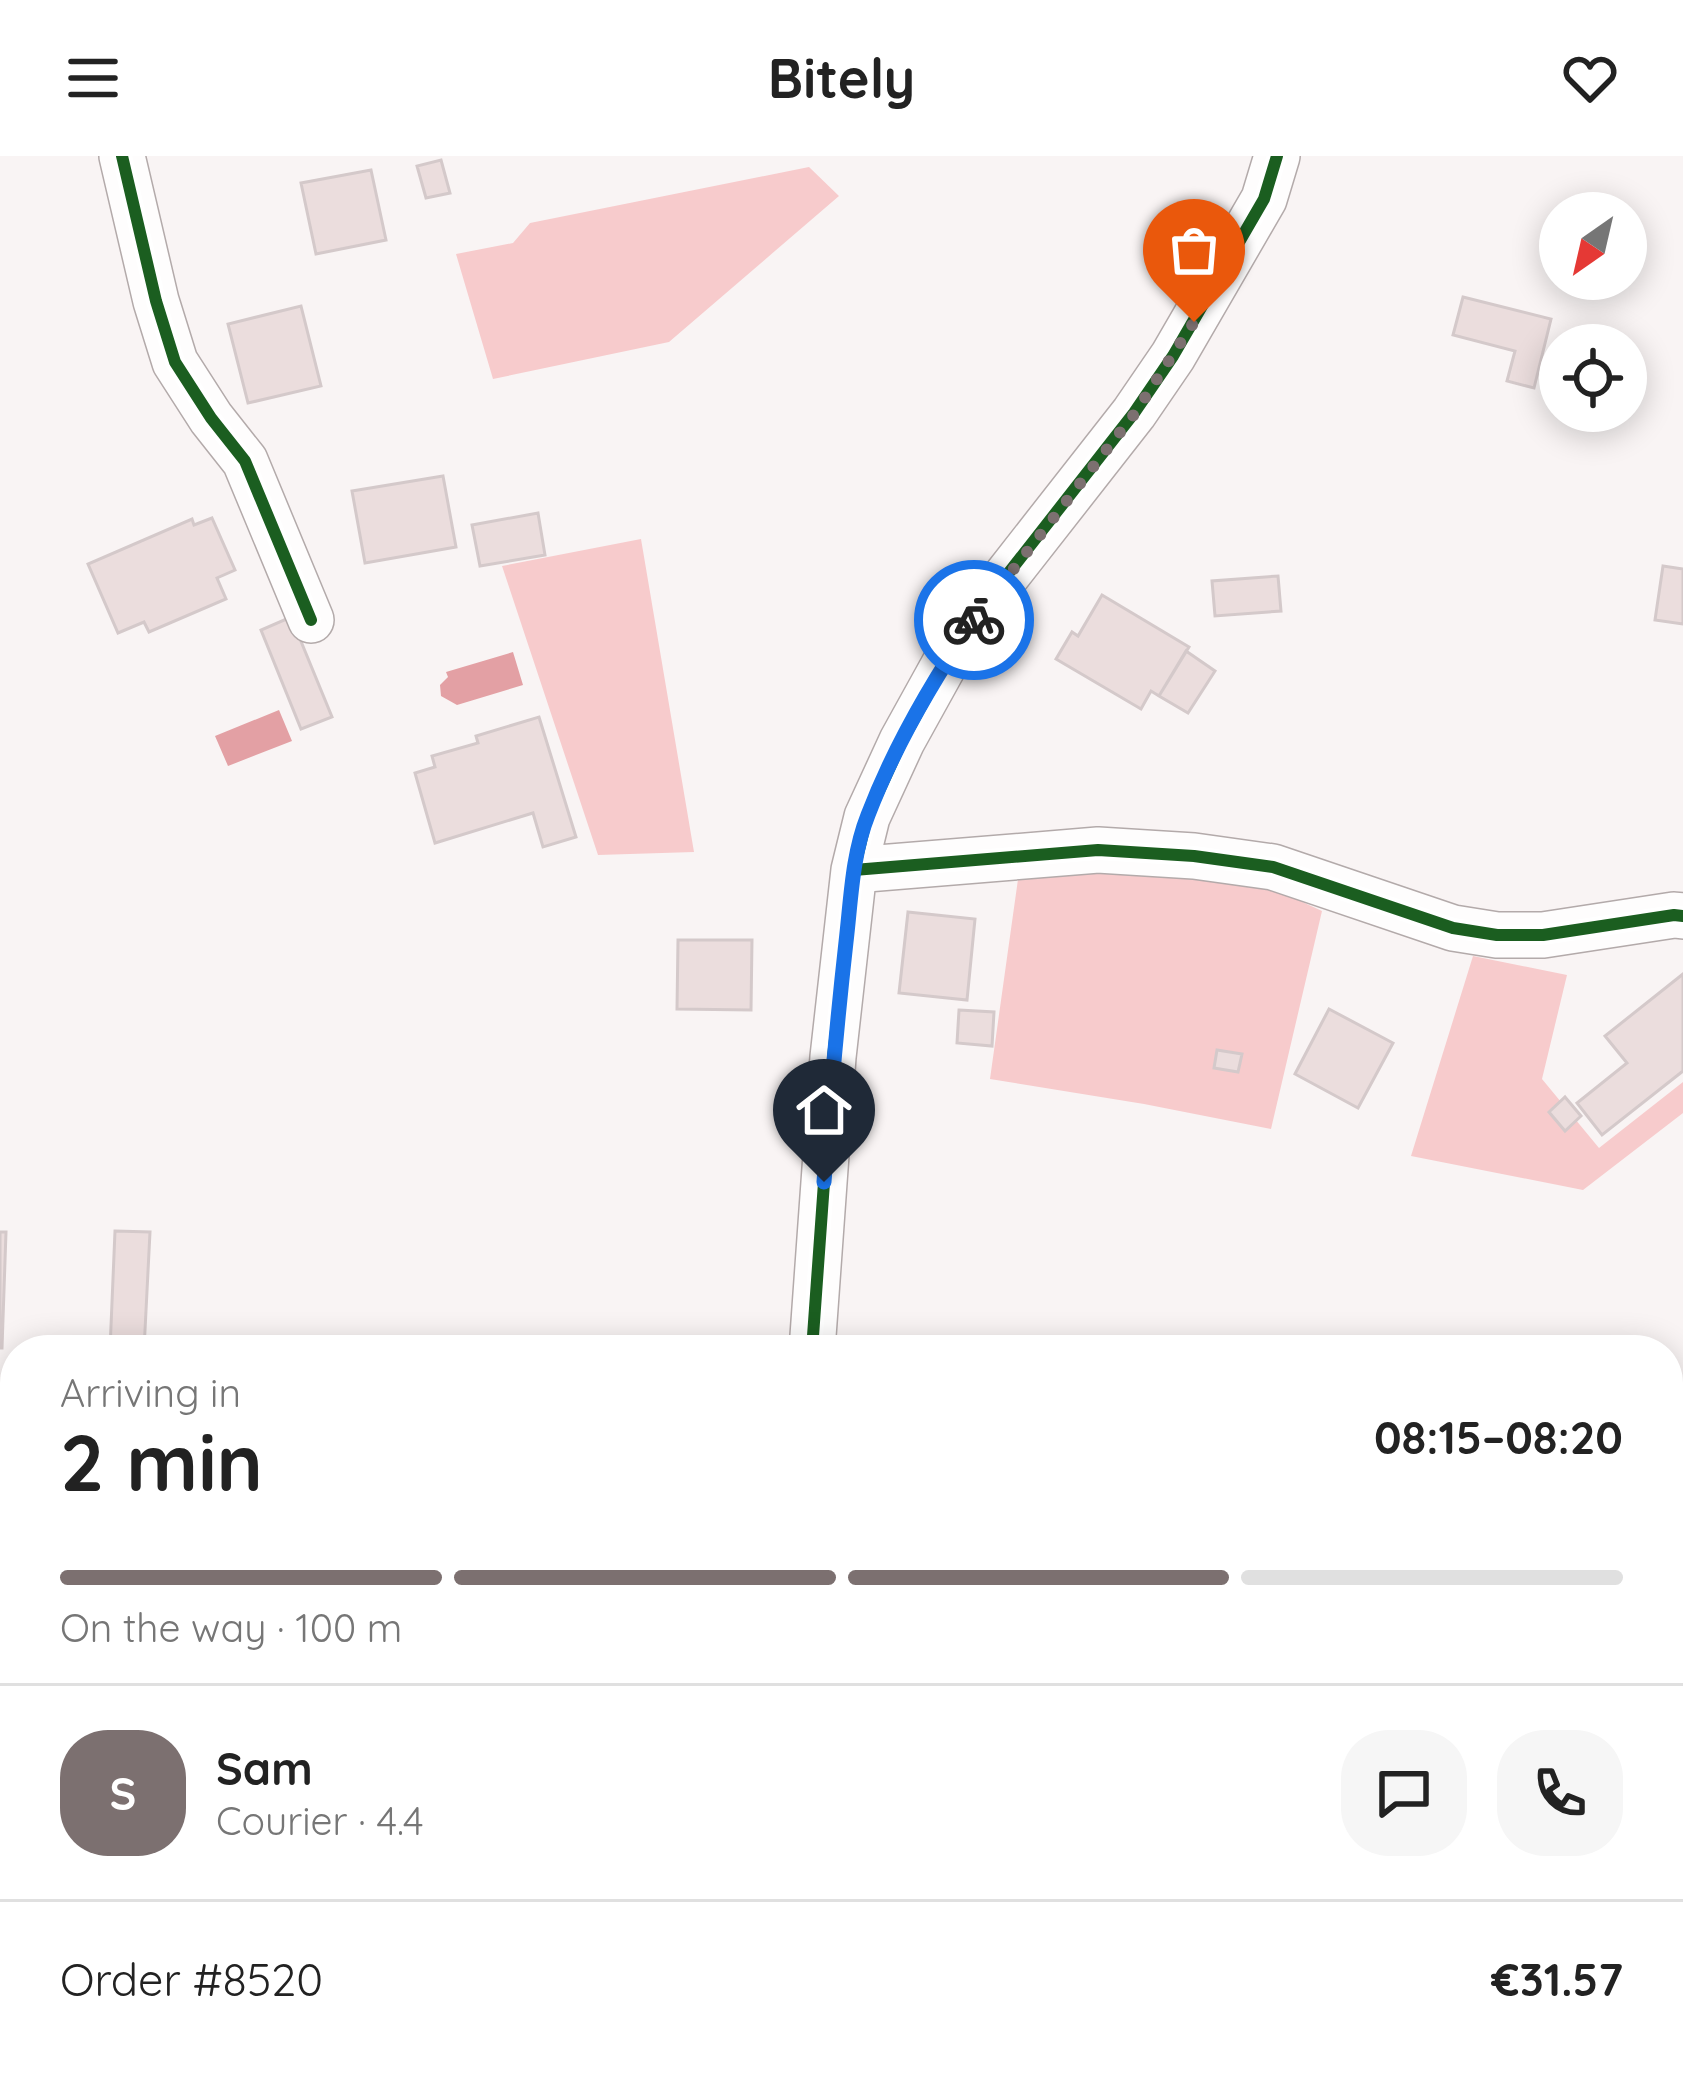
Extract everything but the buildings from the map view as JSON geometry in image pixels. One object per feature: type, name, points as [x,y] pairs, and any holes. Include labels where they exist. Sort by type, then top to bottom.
[{"type":"street","points":[[122,156],[175,362],[244,461],[311,620]]},
{"type":"street","points":[[813,1335],[833,1057],[854,870],[867,817],[902,741],[950,656],[1173,356],[1264,199],[1277,156]]},
{"type":"street","points":[[854,870],[1098,850],[1273,867],[1453,928],[1497,935],[1543,934],[1683,916]]},
{"type":"shaded area","points":[[809,167],[839,196],[669,342],[493,379],[456,254],[513,243],[530,223]]},
{"type":"shaded area","points":[[641,539],[694,852],[598,855],[502,566]]},
{"type":"shaded area","points":[[513,652],[523,685],[457,705],[441,696],[446,672]]},
{"type":"shaded area","points":[[279,710],[292,741],[228,766],[215,736]]},
{"type":"shaded area","points":[[1101,865],[1270,887],[1322,911],[1271,1129],[990,1079],[1019,872]]},
{"type":"shaded area","points":[[1473,956],[1567,975],[1542,1079],[1599,1148],[1683,1082],[1683,1113],[1583,1190],[1411,1156]]},
{"type":"cycle path","points":[[122,156],[175,362],[245,461],[311,620]]},
{"type":"cycle path","points":[[813,1335],[833,1057],[854,870],[867,817],[949,656],[1173,356],[1264,199],[1277,156]]},
{"type":"cycle path","points":[[854,870],[1098,850],[1273,867],[1453,928],[1497,935],[1543,935],[1683,916]]},
{"type":"way so far","points":[[974,620],[1135,413],[1194,322]]},
{"type":"route","points":[[824,1182],[854,870],[867,817],[902,741],[974,620]]}]
